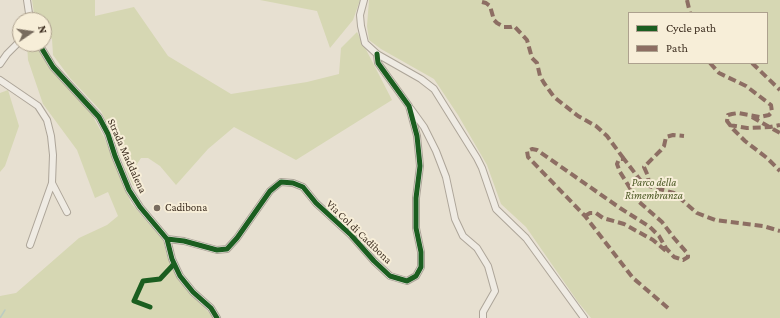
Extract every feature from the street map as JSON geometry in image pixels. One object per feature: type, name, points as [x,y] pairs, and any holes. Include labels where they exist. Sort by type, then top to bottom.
[{"type":"street","points":[[27,0],[29,12]]},
{"type":"street","points":[[364,0],[360,15],[363,37],[368,47],[377,54],[421,79],[434,89],[477,158],[496,209],[530,242],[584,318]]},
{"type":"street","points":[[0,64],[12,49]]},
{"type":"street","name":"Strada Maddalena","points":[[44,52],[53,67],[99,117],[108,134],[129,190],[140,207],[167,239],[172,260],[180,276],[193,292],[211,308],[217,318]]},
{"type":"street","name":"Via Col di Cadibona","points":[[377,54],[378,63],[424,127],[436,151],[446,177],[455,219],[463,236],[477,248],[488,266],[495,292],[483,312],[483,318]]},
{"type":"street","points":[[0,80],[38,106],[47,120],[51,136],[53,155],[52,183],[30,245]]},
{"type":"street","name":"Via Col di Cadibona","points":[[167,239],[184,241],[216,250],[227,249],[237,238],[270,191],[281,182],[293,183],[303,187],[316,203],[351,235],[374,261],[390,276],[407,281],[416,276],[421,267],[421,252],[416,228],[416,198],[420,166],[417,136],[409,106]]},
{"type":"street","points":[[52,183],[67,212]]},
{"type":"green space","points":[[32,0],[95,0],[95,16],[134,7],[168,56],[231,94],[307,82],[339,74],[341,48],[357,32],[392,100],[296,160],[234,127],[208,149],[176,185],[160,166],[148,158],[141,158],[135,167],[135,184],[133,186],[101,111],[70,78],[53,55],[52,12],[34,12]]},
{"type":"green space","points":[[260,0],[360,0],[353,20],[330,48],[317,11]]},
{"type":"green space","name":"Parco della Rimembranza","points":[[369,0],[780,0],[780,318],[591,318],[578,302],[526,227],[501,204],[487,165],[458,115],[434,79],[381,49],[369,40],[367,26]]},
{"type":"green space","points":[[28,52],[43,52],[90,111],[104,137],[131,203],[163,240],[168,259],[183,285],[214,318],[0,318],[0,296],[16,293],[79,238],[107,225],[118,216],[108,192],[95,198],[77,150],[43,104],[28,60]]},
{"type":"green space","points":[[8,90],[19,126],[5,166],[0,172],[0,93]]},
{"type":"waterway","points":[[0,318],[5,310]]},
{"type":"marked path","points":[[687,0],[690,12]]},
{"type":"marked path","points":[[482,2],[490,6],[494,20],[497,23],[504,27],[514,26],[527,40],[532,58],[537,63],[540,76],[554,97],[578,116],[596,126],[607,136],[624,159]]},
{"type":"marked path","points":[[711,64],[719,73],[746,86],[771,105],[772,112],[769,115],[760,117],[738,113],[728,115],[727,121],[745,141],[767,158],[780,171]]},
{"type":"marked path","points":[[753,64],[780,90]]},
{"type":"marked path","points":[[752,117],[780,133]]},
{"type":"marked path","points":[[729,125],[747,128],[780,125]]},
{"type":"marked path","points":[[649,186],[648,176],[644,167],[664,146],[666,137],[673,135],[684,136]]},
{"type":"marked path","points":[[668,308],[633,278],[585,216],[528,157],[527,151],[532,149],[537,150],[650,227],[659,236],[666,248],[674,257],[683,260],[688,257],[688,254],[662,222],[638,201],[620,172],[617,164],[619,159],[624,159],[641,181],[649,186],[674,193],[697,213],[715,220],[763,226],[780,231]]},
{"type":"marked path","points":[[585,216],[590,213],[596,213],[603,218],[624,224],[653,240],[666,251]]},
{"type":"cycle path","points":[[44,52],[53,67],[99,117],[108,134],[129,190],[140,207],[167,239],[172,259],[180,276],[193,292],[211,308],[217,318]]},
{"type":"cycle path","points":[[167,239],[184,241],[217,250],[227,249],[237,238],[270,191],[281,182],[293,183],[303,187],[316,203],[351,235],[374,261],[390,276],[407,281],[416,276],[421,267],[421,252],[416,228],[416,198],[420,166],[417,136],[409,106],[378,63],[377,54]]},
{"type":"cycle path","points":[[150,307],[134,301],[143,281],[160,279],[174,264]]},
{"type":"place","name":"Cadibona","points":[[157,208]]}]
